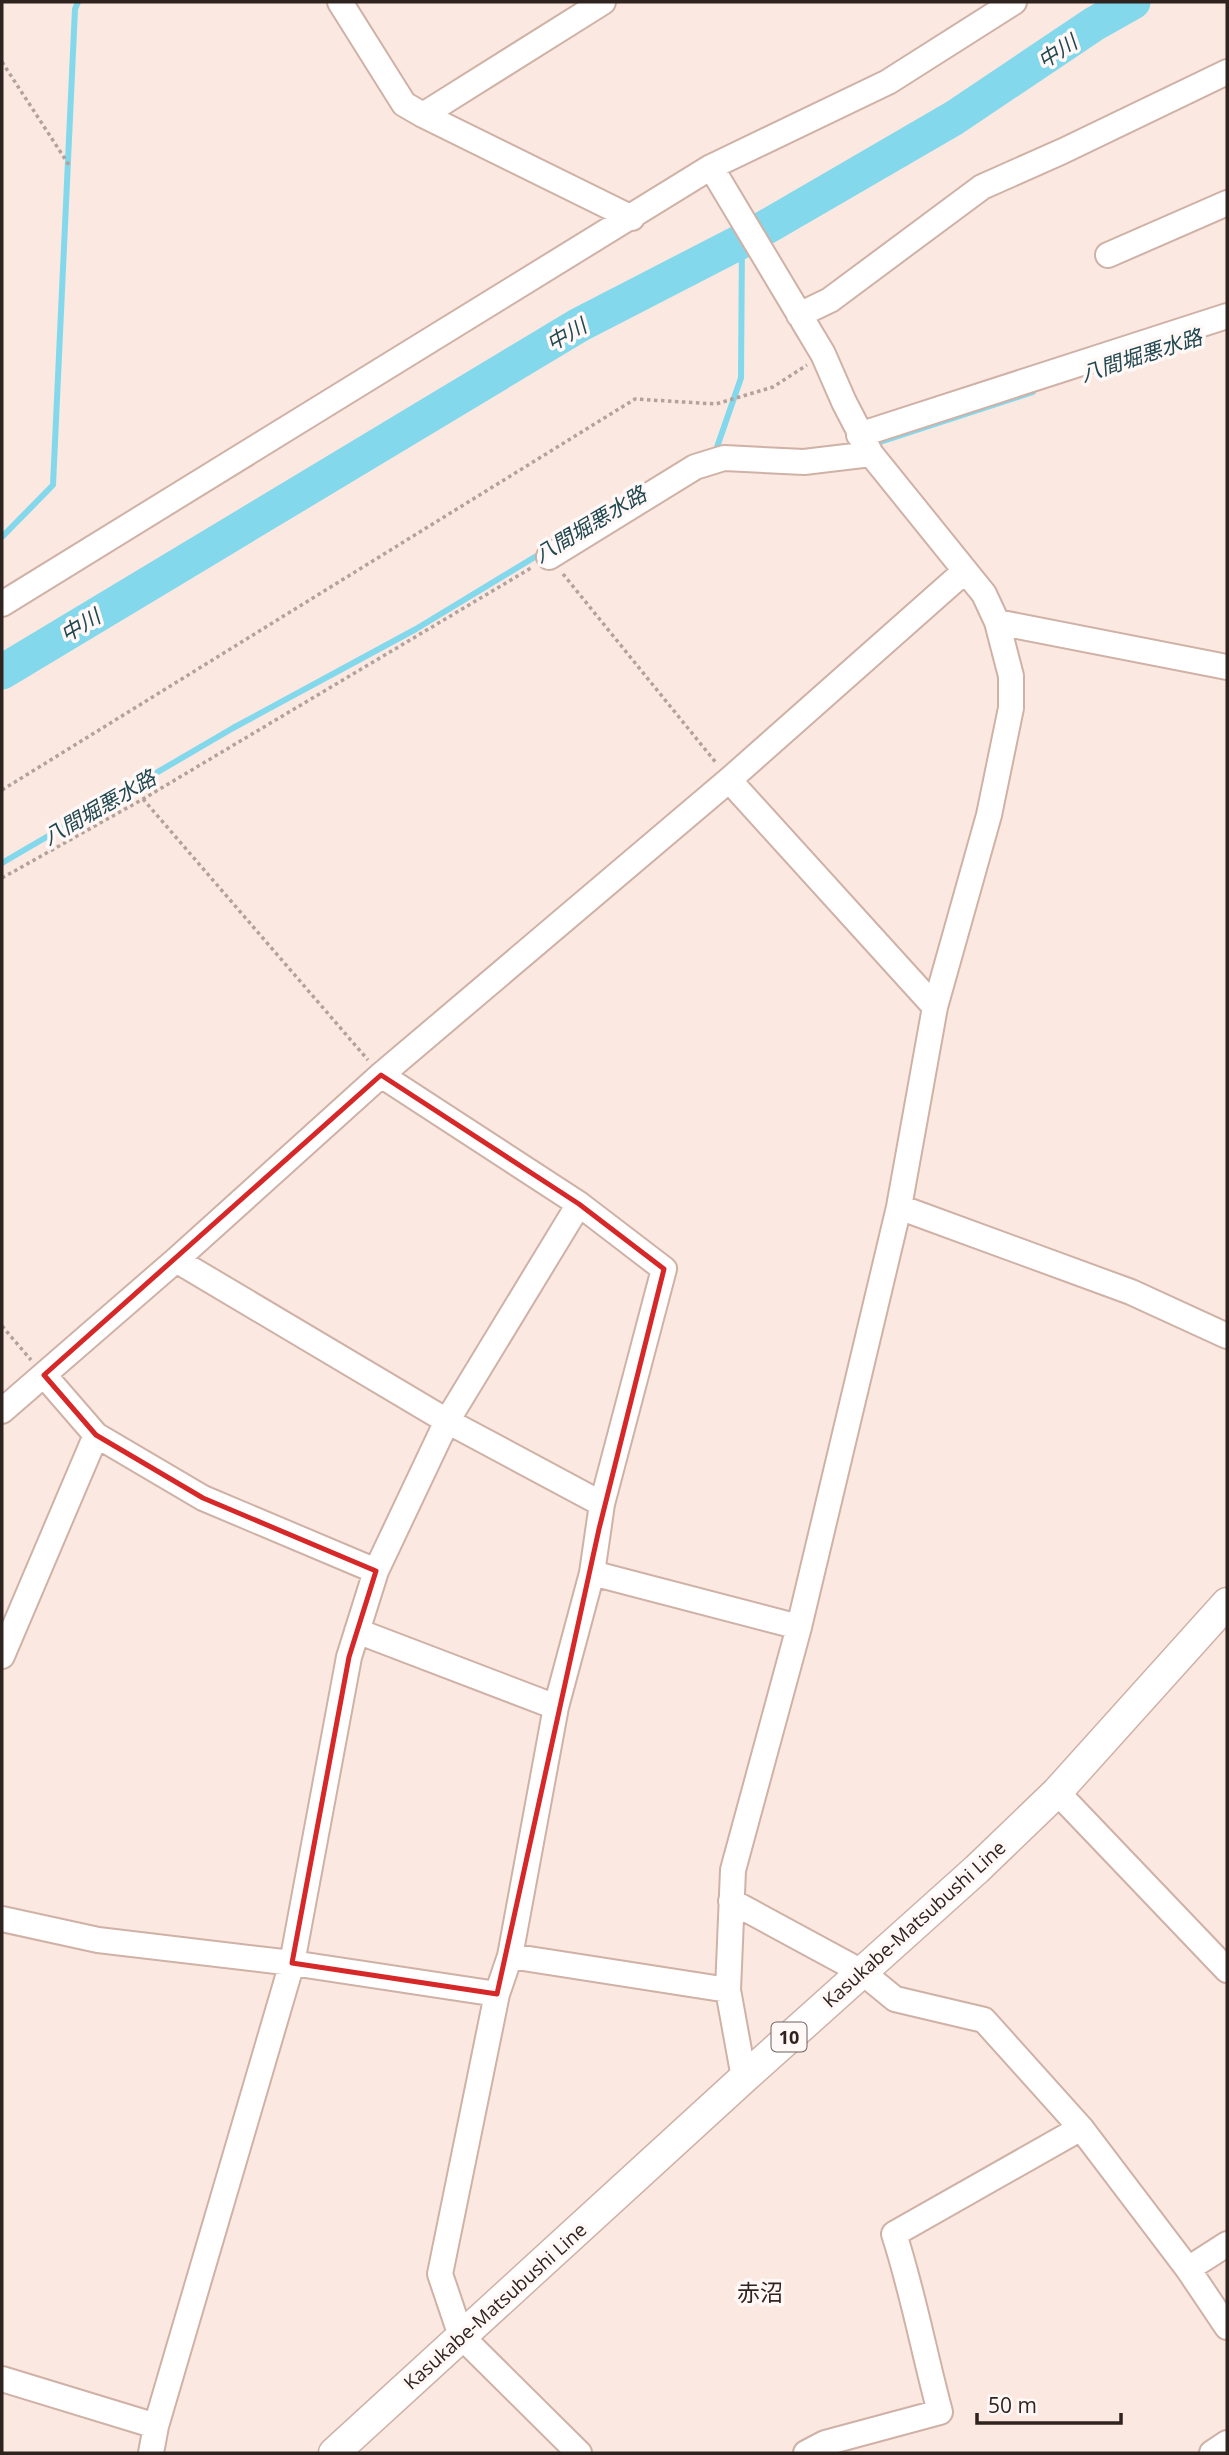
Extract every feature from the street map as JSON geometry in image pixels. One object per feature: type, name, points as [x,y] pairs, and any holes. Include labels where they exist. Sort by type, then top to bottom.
[{"type":"main road","name":"Kasukabe-Matsubushi Line","points":[[334,2453],[977,1869],[1057,1792],[1227,1603]]},
{"type":"street","points":[[340,2],[404,103],[423,116],[632,218]]},
{"type":"street","points":[[423,116],[603,2]]},
{"type":"street","points":[[2,604],[711,167],[888,82],[1014,2]]},
{"type":"street","points":[[793,306],[830,300],[982,187],[1227,72]]},
{"type":"street","points":[[711,167],[823,354],[865,444],[984,594],[998,622],[1011,676],[1011,708],[989,815],[935,1007],[899,1207],[799,1627],[733,1870],[728,1990],[744,2078]]},
{"type":"street","points":[[1108,255],[1227,203]]},
{"type":"street","points":[[549,557],[695,467],[724,458],[804,462],[865,444],[1227,316]]},
{"type":"street","points":[[2,1411],[176,1260],[381,1075],[729,780],[965,571]]},
{"type":"street","points":[[998,622],[1227,667]]},
{"type":"street","points":[[729,780],[935,1007]]},
{"type":"street","points":[[381,1075],[579,1204],[664,1269],[602,1504],[592,1573],[556,1707],[510,1955],[498,1994],[440,2274],[461,2336],[579,2453]]},
{"type":"street","points":[[151,2453],[156,2426],[292,1963],[349,1657],[376,1571],[447,1421],[579,1204]]},
{"type":"street","points":[[899,1207],[1131,1293],[1227,1336]]},
{"type":"street","points":[[176,1260],[447,1421],[602,1504]]},
{"type":"street","points":[[44,1375],[96,1435],[203,1498],[376,1571]]},
{"type":"street","points":[[2,1656],[96,1435]]},
{"type":"street","points":[[592,1573],[799,1627]]},
{"type":"street","points":[[357,1631],[556,1707]]},
{"type":"street","points":[[1057,1792],[1227,1970]]},
{"type":"street","points":[[731,1901],[862,1972],[895,1999],[984,2020],[1082,2128],[1188,2269],[1227,2328]]},
{"type":"street","points":[[2,1919],[98,1940],[292,1963],[498,1994]]},
{"type":"street","points":[[510,1955],[728,1990]]},
{"type":"street","points":[[806,2453],[825,2443],[940,2412],[905,2267],[894,2234],[1082,2128]]},
{"type":"street","points":[[1188,2269],[1227,2244]]},
{"type":"street","points":[[2,2379],[156,2426]]},
{"type":"street","points":[[1212,2453],[1227,2443]]},
{"type":"path","points":[[2,62],[69,165]]},
{"type":"path","points":[[2,790],[635,399],[716,404],[773,387],[823,354]]},
{"type":"path","points":[[2,878],[143,799],[549,557],[729,780]]},
{"type":"path","points":[[143,799],[381,1075]]},
{"type":"path","points":[[2,1326],[44,1375]]},
{"type":"highlighted area","points":[[381,1075],[579,1204],[664,1269],[599,1529],[497,1994],[292,1963],[349,1657],[376,1571],[203,1498],[96,1435],[44,1375]]},
{"type":"waterway","points":[[2,537],[53,485],[75,9],[78,2]]},
{"type":"waterway","name":"中川","points":[[2,672],[579,325],[742,241],[954,118],[1094,24],[1133,2]]},
{"type":"waterway","points":[[717,447],[741,378],[742,241]]},
{"type":"waterway","name":"八間堀悪水路","points":[[874,444],[1033,392]]},
{"type":"waterway","name":"八間堀悪水路","points":[[2,863],[233,728],[416,629],[543,552]]},
{"type":"district","name":"赤沼","points":[[760,2292]]}]
